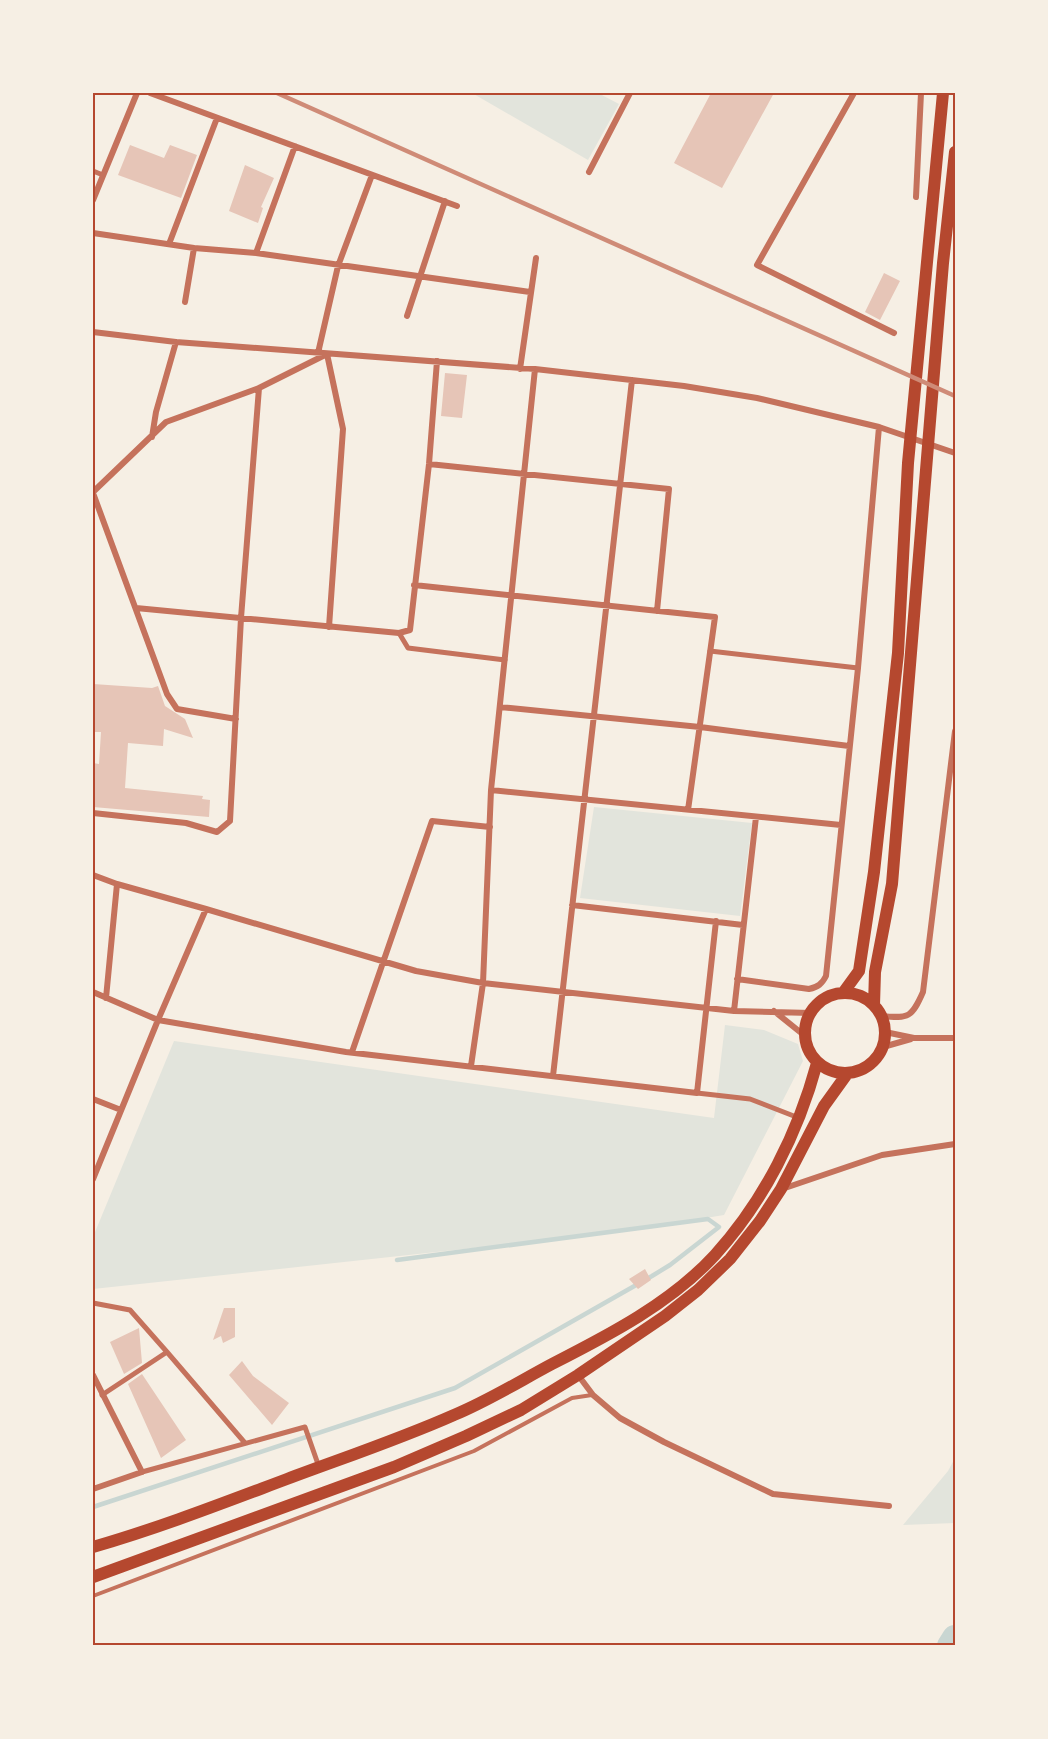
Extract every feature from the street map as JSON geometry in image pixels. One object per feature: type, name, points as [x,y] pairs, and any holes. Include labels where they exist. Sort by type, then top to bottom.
[{"type":"main road","points":[[843,993],[859,971],[874,872],[898,653],[908,463],[943,93]]},
{"type":"main road","points":[[874,1005],[875,972],[892,884],[943,262],[955,152]]},
{"type":"main road","points":[[843,993],[859,995],[874,1005],[882,1016],[885,1032],[883,1047],[875,1060],[862,1070],[847,1074],[831,1072],[817,1063],[808,1051],[804,1036],[806,1020],[815,1006],[827,997],[843,993]]},
{"type":"main road","points":[[93,1547],[195,1513],[457,1414],[600,1340],[682,1286],[714,1256],[742,1222],[764,1189],[785,1150],[807,1100],[817,1063]]},
{"type":"main road","points":[[93,1577],[394,1467],[521,1410],[578,1375],[665,1316],[699,1290],[730,1259],[760,1221],[781,1189],[824,1106],[847,1074]]},
{"type":"street","points":[[93,200],[137,93]]},
{"type":"street","points":[[150,93],[457,206]]},
{"type":"street","points":[[589,172],[629,95],[620,93]]},
{"type":"street","points":[[854,93],[757,265],[894,333]]},
{"type":"street","points":[[916,197],[921,93]]},
{"type":"street","points":[[169,244],[217,118]]},
{"type":"street","points":[[256,253],[295,146]]},
{"type":"street","points":[[93,171],[103,175]]},
{"type":"street","points":[[318,353],[338,266],[372,174]]},
{"type":"street","points":[[407,316],[446,201]]},
{"type":"street","points":[[93,233],[194,248],[256,253],[530,292]]},
{"type":"street","points":[[185,302],[194,248]]},
{"type":"street","points":[[520,369],[536,258]]},
{"type":"street","points":[[93,333],[176,342],[535,369],[632,380],[757,398],[879,427],[955,453]]},
{"type":"street","points":[[152,438],[156,412],[176,342]]},
{"type":"street","points":[[236,719],[177,709],[167,694],[93,492],[152,438],[166,422],[258,388],[327,354]]},
{"type":"street","points":[[327,354],[343,429],[329,627]]},
{"type":"street","points":[[136,608],[399,633],[410,630],[429,464],[437,362]]},
{"type":"street","points":[[471,1066],[483,983],[491,790],[535,369]]},
{"type":"street","points":[[553,1076],[632,380]]},
{"type":"street","points":[[93,813],[186,823],[217,831],[230,821],[241,618],[258,388]]},
{"type":"street","points":[[737,979],[809,989],[822,983],[826,976],[858,668],[879,427]]},
{"type":"street","points":[[429,464],[669,489],[657,611]]},
{"type":"street","points":[[414,585],[715,617],[688,810]]},
{"type":"street","points":[[399,633],[408,648],[505,660]]},
{"type":"street","points":[[710,651],[858,668]]},
{"type":"street","points":[[500,706],[700,727],[849,746]]},
{"type":"street","points":[[882,1016],[900,1018],[913,1012],[923,992],[955,731]]},
{"type":"street","points":[[491,790],[841,825]]},
{"type":"street","points":[[734,1011],[756,817]]},
{"type":"street","points":[[352,1052],[432,820],[490,827]]},
{"type":"street","points":[[93,875],[416,971],[483,983],[734,1011],[811,1013]]},
{"type":"street","points":[[106,998],[117,884]]},
{"type":"street","points":[[572,905],[743,925]]},
{"type":"street","points":[[93,1179],[206,909]]},
{"type":"street","points":[[697,1093],[716,921]]},
{"type":"street","points":[[93,992],[158,1020],[352,1052],[750,1100],[799,1118]]},
{"type":"street","points":[[774,1011],[804,1036]]},
{"type":"street","points":[[885,1032],[914,1038],[955,1038]]},
{"type":"street","points":[[883,1047],[914,1038]]},
{"type":"street","points":[[93,1099],[121,1110]]},
{"type":"street","points":[[781,1189],[882,1155],[955,1144]]},
{"type":"street","points":[[93,1303],[130,1310],[244,1443]]},
{"type":"street","points":[[102,1395],[167,1352]]},
{"type":"street","points":[[93,1375],[142,1472]]},
{"type":"street","points":[[578,1375],[592,1395],[620,1418],[664,1442],[773,1494],[889,1506]]},
{"type":"street","points":[[93,1489],[142,1472],[305,1427],[319,1467]]},
{"type":"lane","points":[[93,1596],[474,1451],[572,1398],[592,1395]]},
{"type":"shaded area","points":[[472,93],[598,93],[619,104],[588,160]]},
{"type":"shaded area","points":[[594,807],[752,823],[740,916],[580,898]]},
{"type":"shaded area","points":[[725,1025],[764,1030],[798,1044],[803,1061],[724,1215],[613,1233],[93,1289],[93,1237],[174,1041],[714,1118]]},
{"type":"shaded area","points":[[955,1458],[955,1523],[903,1525],[948,1471]]},
{"type":"building","points":[[711,93],[774,93],[722,188],[674,163]]},
{"type":"building","points":[[130,145],[164,158],[170,145],[197,155],[181,198],[118,175]]},
{"type":"building","points":[[245,165],[274,178],[261,207],[263,208],[258,223],[229,211]]},
{"type":"building","points":[[884,273],[900,281],[880,320],[865,312]]},
{"type":"building","points":[[445,373],[467,375],[462,418],[441,416]]},
{"type":"building","points":[[93,684],[152,688],[158,686],[165,706],[185,719],[193,738],[164,729],[163,746],[128,743],[125,788],[203,796],[202,799],[210,800],[209,817],[93,807],[93,763],[99,764],[101,732],[93,732]]},
{"type":"building","points":[[645,1269],[651,1280],[638,1289],[629,1279]]},
{"type":"building","points":[[224,1308],[235,1308],[235,1337],[223,1343],[221,1336],[213,1340]]},
{"type":"building","points":[[139,1328],[142,1363],[124,1374],[110,1342]]},
{"type":"building","points":[[242,1361],[253,1376],[289,1403],[272,1425],[229,1375]]},
{"type":"building","points":[[142,1374],[186,1440],[161,1458],[128,1384]]},
{"type":"waterway","points":[[93,1507],[455,1388],[652,1276],[719,1227],[708,1219],[397,1260]]},
{"type":"waterway","points":[[950,1646],[955,1638]]},
{"type":"railway","points":[[277,93],[955,396]]}]
